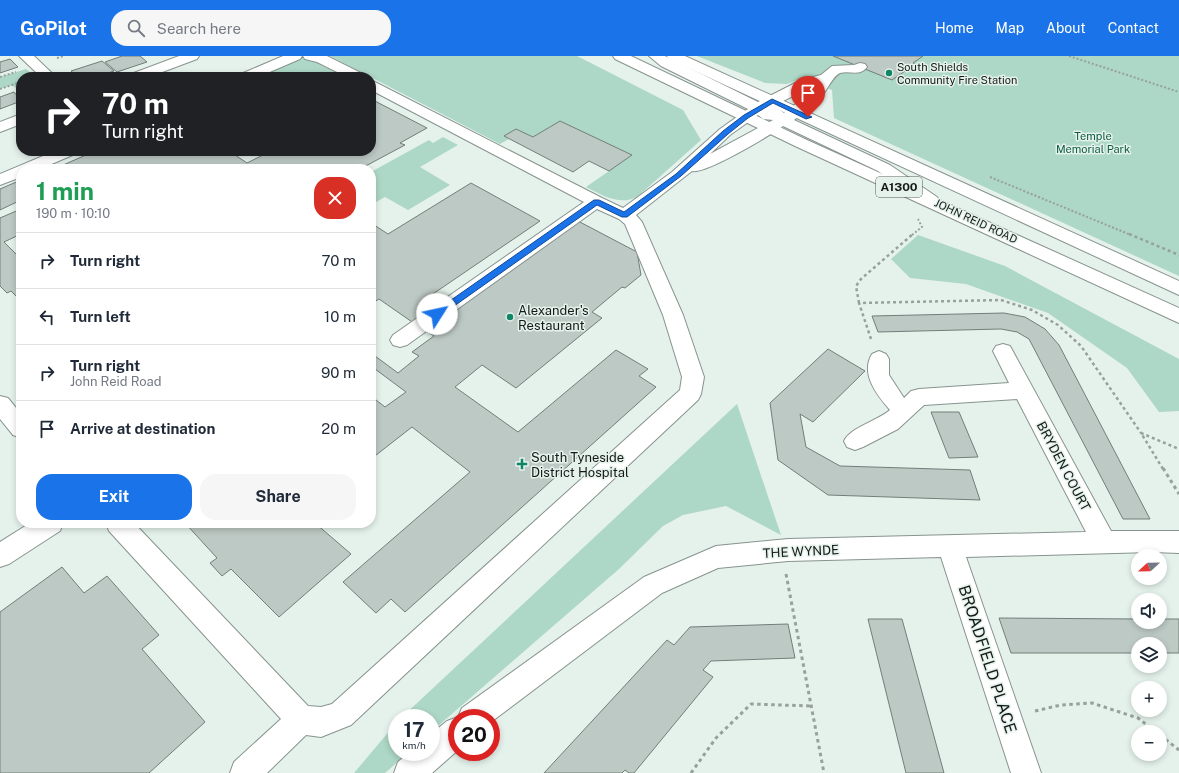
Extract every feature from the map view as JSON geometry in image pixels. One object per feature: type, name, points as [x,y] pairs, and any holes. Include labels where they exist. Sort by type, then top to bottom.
[{"type":"main road","points":[[26,56],[44,72]]},
{"type":"main road","points":[[145,72],[170,59],[192,56]]},
{"type":"main road","points":[[258,72],[295,56]]},
{"type":"main road","points":[[310,56],[322,58],[349,72]]},
{"type":"main road","name":"JOHN REID ROAD","points":[[620,56],[759,108],[782,120],[1179,289]]},
{"type":"main road","points":[[656,56],[666,63],[759,108]]},
{"type":"main road","name":"JOHN REID ROAD","points":[[674,56],[759,108],[931,201],[1179,316]]},
{"type":"main road","points":[[625,215],[678,175],[712,144],[759,108],[806,83],[826,78],[837,70],[856,69],[860,66]]},
{"type":"main road","points":[[678,175],[747,143],[812,98],[824,85],[826,78]]},
{"type":"main road","points":[[123,528],[301,720],[321,722],[342,715],[690,394],[693,377],[673,315],[633,222],[625,215],[596,202],[376,89]]},
{"type":"main road","points":[[0,127],[16,121]]},
{"type":"main road","points":[[38,164],[57,156]]},
{"type":"main road","points":[[0,180],[16,173]]},
{"type":"main road","points":[[400,340],[596,202]]},
{"type":"main road","name":"BRYDEN COURT","points":[[1003,351],[1104,542]]},
{"type":"main road","points":[[879,359],[878,376],[890,396],[904,411]]},
{"type":"main road","points":[[855,441],[890,423],[919,397],[1024,390]]},
{"type":"main road","points":[[0,404],[16,423]]},
{"type":"main road","points":[[0,556],[43,528]]},
{"type":"main road","name":"THE WYNDE","points":[[484,709],[653,585],[716,557],[782,550],[1152,541],[1179,542]]},
{"type":"main road","name":"BROADFIELD PLACE","points":[[950,546],[1026,773]]},
{"type":"main road","points":[[245,773],[301,720]]},
{"type":"main road","points":[[409,773],[448,739]]},
{"type":"path","points":[[1069,56],[1179,92]]},
{"type":"path","points":[[0,89],[16,84]]},
{"type":"path","points":[[984,175],[1179,255]]},
{"type":"path","points":[[858,303],[856,286],[861,279],[922,227],[916,214]]},
{"type":"path","points":[[1179,449],[1142,432],[1179,494]]},
{"type":"path","points":[[782,550],[824,773]]},
{"type":"path","points":[[1007,717],[1061,705],[1092,702],[1138,718],[1147,725]]},
{"type":"path","points":[[691,773],[716,738],[751,704],[811,706]]},
{"type":"path","points":[[1167,741],[1179,750]]},
{"type":"green space","points":[[330,56],[577,56],[683,110],[701,140],[637,197],[617,200],[604,196],[586,187],[632,155],[560,121],[533,137],[516,129],[504,136],[509,139],[500,144],[376,80],[376,72],[361,72]]},
{"type":"green space","name":"Temple Memorial Park","points":[[697,56],[1179,56],[1179,276],[834,118],[832,90],[800,79],[787,84],[765,83]]},
{"type":"green space","points":[[298,57],[310,59],[334,72],[265,72]]},
{"type":"green space","points":[[26,69],[30,72],[16,72]]},
{"type":"green space","points":[[16,72],[16,88],[12,85],[0,89],[0,77]]},
{"type":"green space","points":[[443,137],[458,145],[420,167],[450,185],[408,210],[385,197],[376,202],[376,169],[429,140],[433,143]]},
{"type":"green space","points":[[918,235],[1005,266],[1179,359],[1179,411],[1159,412],[1127,368],[1048,313],[966,284],[910,278],[891,259]]},
{"type":"green space","points":[[737,404],[781,535],[726,506],[683,515],[663,526],[619,569],[458,709],[448,709],[448,717],[440,724],[440,709],[411,709]]},
{"type":"green space","points":[[388,733],[388,761],[399,761],[385,773],[354,773]]},
{"type":"building","points":[[122,56],[140,56],[147,62],[117,72],[105,62]]},
{"type":"building","name":"South Shields Community Fire Station","points":[[833,56],[923,56],[913,63],[915,64],[892,80]]},
{"type":"building","points":[[10,59],[18,67],[0,73],[0,62]]},
{"type":"building","points":[[102,61],[114,71],[72,72],[71,71]]},
{"type":"building","points":[[14,92],[16,95],[16,103],[0,109],[0,97]]},
{"type":"building","points":[[376,102],[427,128],[400,143],[405,145],[369,164],[65,164],[84,156],[236,156],[247,163],[261,156],[376,156]]},
{"type":"building","points":[[560,121],[632,155],[609,171],[589,161],[573,172],[504,136],[516,129],[533,137]]},
{"type":"building","points":[[16,182],[16,202],[0,210],[0,189]]},
{"type":"building","points":[[471,183],[540,221],[427,298],[440,307],[415,324],[379,299],[376,301],[376,226],[388,234]]},
{"type":"building","points":[[16,211],[16,236],[4,242],[16,254],[16,296],[11,291],[7,293],[0,286],[0,218]]},
{"type":"building","points":[[578,221],[637,252],[641,275],[625,288],[622,287],[592,312],[602,318],[516,388],[482,365],[455,387],[518,432],[616,350],[648,369],[639,376],[656,387],[405,612],[391,599],[376,613],[343,582],[470,472],[412,427],[376,455],[376,400],[385,407],[406,392],[376,370],[376,357],[398,373],[419,356],[412,352],[434,336],[423,329]]},
{"type":"building","points":[[1004,313],[1025,317],[1045,329],[1059,345],[1150,519],[1123,519],[1029,339],[1017,332],[1001,329],[878,332],[872,316]]},
{"type":"building","points":[[828,349],[865,371],[813,422],[800,414],[806,447],[840,466],[970,470],[980,500],[828,495],[778,460],[770,403]]},
{"type":"building","points":[[931,412],[959,412],[978,457],[949,458]]},
{"type":"building","points":[[190,528],[321,528],[351,554],[279,617],[231,569],[222,576],[210,563],[217,558]]},
{"type":"building","points":[[62,567],[84,593],[107,576],[159,635],[142,649],[205,722],[149,773],[0,773],[0,612]]},
{"type":"building","points":[[999,618],[1131,619],[1131,629],[1167,629],[1167,619],[1179,619],[1179,653],[1167,653],[1167,637],[1131,637],[1131,653],[1011,653]]},
{"type":"building","points":[[868,619],[902,619],[944,773],[906,773]]},
{"type":"building","points":[[788,624],[795,658],[711,661],[703,670],[713,677],[634,773],[629,773],[625,770],[622,773],[544,773],[667,640],[674,645],[690,627]]},
{"type":"place","name":"South Shields Community Fire Station","points":[[889,73]]},
{"type":"place","name":"Alexander's Restaurant","points":[[510,317]]},
{"type":"place","name":"South Tyneside District Hospital","points":[[522,464]]},
{"type":"route","points":[[437,314],[596,202],[625,215],[678,175],[725,132],[758,108],[772,101],[808,117]]}]
